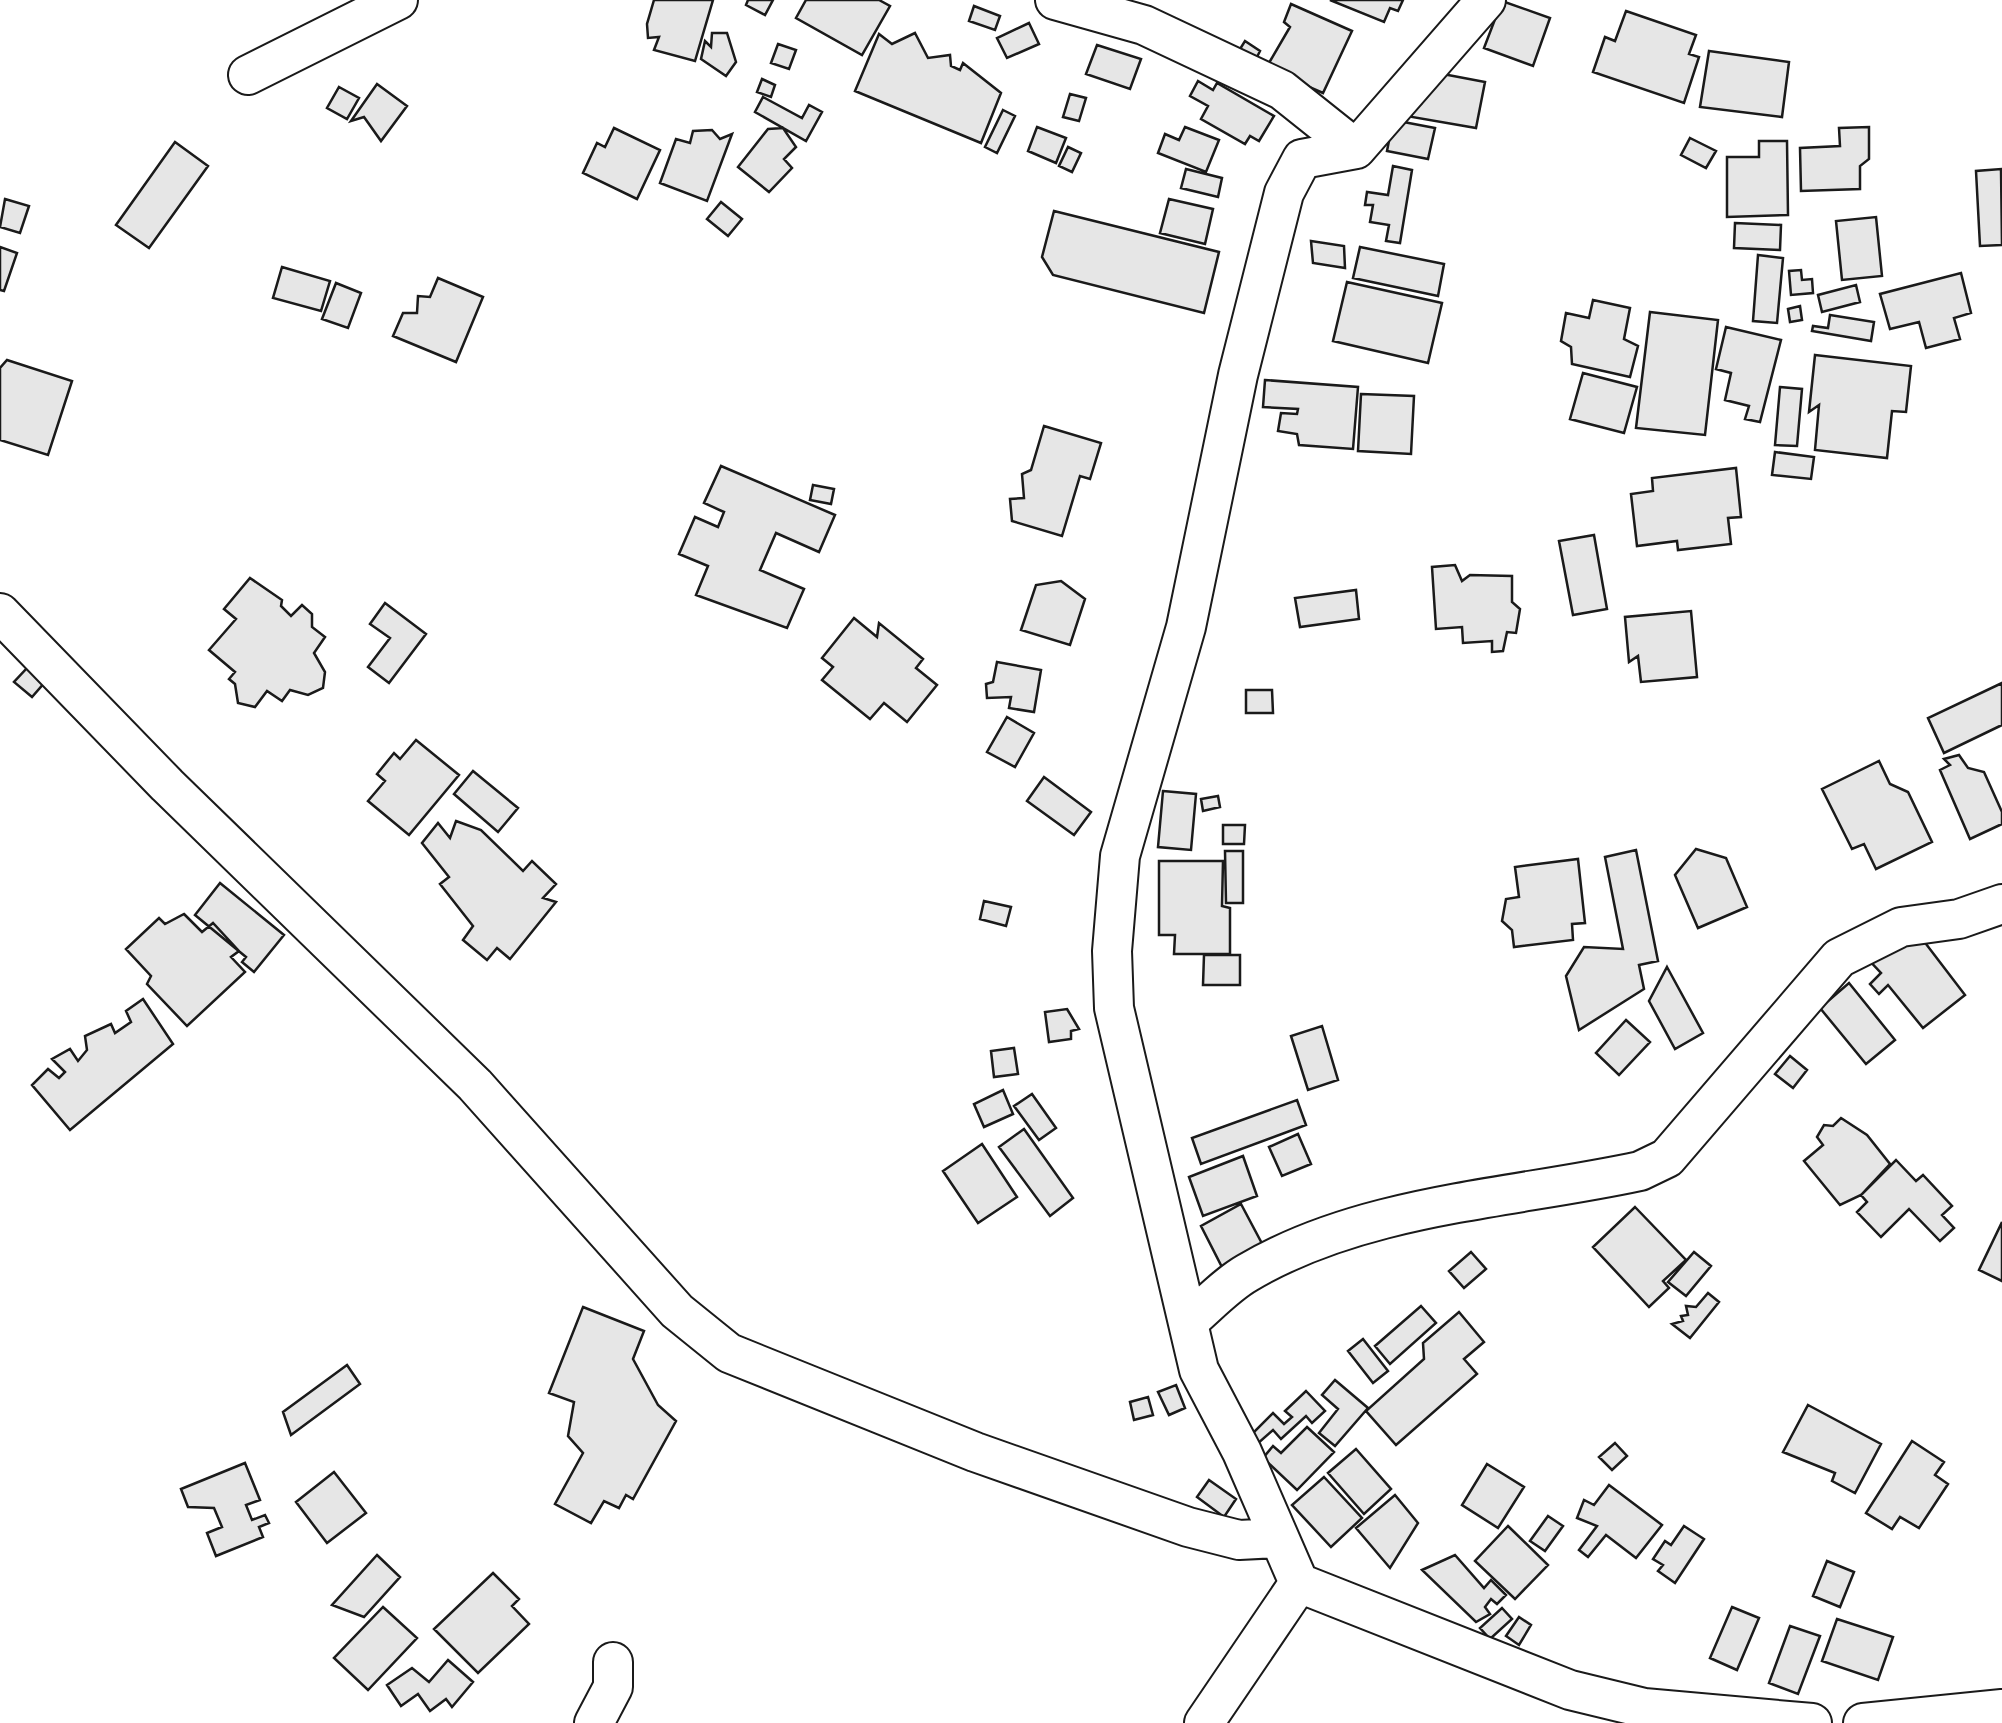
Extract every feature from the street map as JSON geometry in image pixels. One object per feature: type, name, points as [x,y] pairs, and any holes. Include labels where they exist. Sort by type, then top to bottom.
[{"type":"street","points":[[248,75],[398,0]]},
{"type":"street","points":[[1055,0],[1144,25],[1282,90],[1356,149]]},
{"type":"street","points":[[1486,0],[1356,149],[1302,159],[1284,193],[1238,375],[1186,627],[1120,856],[1112,951],[1114,1008],[1199,1370],[1242,1452],[1299,1583],[1570,1690],[1644,1708],[1812,1723]]},
{"type":"street","points":[[0,612],[167,785],[475,1084],[678,1312],[706,1336],[743,1359],[975,1452],[1188,1527],[1239,1540],[1278,1538]]},
{"type":"street","points":[[1188,1322],[1243,1275],[1294,1248],[1392,1218],[1640,1171],[1667,1158],[1839,958],[1901,927],[1959,919],[2002,904]]},
{"type":"street","points":[[1204,1723],[1299,1583]]},
{"type":"street","points":[[594,1723],[613,1687],[612,1662]]},
{"type":"street","points":[[1863,1723],[2002,1708]]},
{"type":"building","points":[[654,0],[713,0],[695,61],[654,50],[659,37],[648,38],[647,24]]},
{"type":"building","points":[[748,0],[773,0],[765,15],[746,5]]},
{"type":"building","points":[[806,0],[879,0],[890,6],[862,55],[796,18]]},
{"type":"building","points":[[1330,0],[1403,0],[1398,11],[1390,8],[1384,22]]},
{"type":"building","points":[[1502,1],[1550,18],[1533,66],[1484,48]]},
{"type":"building","points":[[1291,4],[1352,31],[1323,93],[1266,68],[1290,27],[1284,22]]},
{"type":"building","points":[[974,6],[1000,16],[995,30],[969,21]]},
{"type":"building","points":[[1626,11],[1696,35],[1689,54],[1699,57],[1684,103],[1593,72],[1605,37],[1615,41]]},
{"type":"building","points":[[1029,23],[1039,44],[1007,58],[997,38]]},
{"type":"building","points":[[712,33],[727,33],[736,62],[726,76],[701,59],[705,41],[711,47]]},
{"type":"building","points":[[915,33],[928,58],[950,55],[951,66],[960,70],[963,63],[1001,93],[981,143],[855,91],[879,34],[892,44]]},
{"type":"building","points":[[1245,41],[1260,51],[1252,67],[1235,57]]},
{"type":"building","points":[[778,44],[796,50],[789,69],[771,63]]},
{"type":"building","points":[[1097,45],[1141,59],[1130,89],[1086,74]]},
{"type":"building","points":[[1709,51],[1789,62],[1782,117],[1700,107]]},
{"type":"building","points":[[1427,71],[1485,82],[1476,128],[1412,117],[1408,106],[1421,104]]},
{"type":"building","points":[[762,79],[775,85],[771,97],[757,92]]},
{"type":"building","points":[[1198,81],[1213,90],[1217,83],[1274,116],[1259,141],[1250,136],[1245,144],[1201,119],[1208,106],[1190,96]]},
{"type":"building","points":[[377,84],[407,106],[381,141],[364,117],[351,121]]},
{"type":"building","points":[[339,87],[359,98],[347,119],[327,108]]},
{"type":"building","points":[[1070,94],[1086,98],[1079,121],[1063,117]]},
{"type":"building","points":[[763,97],[802,118],[809,105],[822,112],[806,141],[755,112]]},
{"type":"building","points":[[1003,110],[1015,116],[997,153],[985,147]]},
{"type":"building","points":[[1393,120],[1435,128],[1428,159],[1387,151]]},
{"type":"building","points":[[1037,127],[1066,138],[1056,163],[1028,151]]},
{"type":"building","points":[[1185,127],[1219,140],[1206,172],[1158,153],[1165,134],[1179,140]]},
{"type":"building","points":[[1869,127],[1869,159],[1860,166],[1860,189],[1801,191],[1800,148],[1840,146],[1839,128]]},
{"type":"building","points":[[614,128],[660,150],[637,199],[583,173],[597,143],[605,147]]},
{"type":"building","points":[[783,128],[796,147],[784,159],[792,168],[769,192],[738,167],[768,129]]},
{"type":"building","points":[[712,130],[720,139],[732,134],[707,201],[660,183],[676,139],[690,143],[693,131]]},
{"type":"building","points":[[1690,138],[1716,151],[1706,168],[1681,155]]},
{"type":"building","points":[[1759,141],[1787,141],[1788,215],[1727,217],[1727,157],[1759,157]]},
{"type":"building","points":[[175,142],[208,166],[149,248],[116,225]]},
{"type":"building","points":[[1068,147],[1081,153],[1072,172],[1059,166]]},
{"type":"building","points":[[1393,166],[1412,170],[1400,243],[1386,241],[1389,225],[1370,222],[1373,205],[1365,205],[1367,192],[1388,195]]},
{"type":"building","points":[[1186,169],[1222,178],[1218,197],[1181,188]]},
{"type":"building","points":[[2001,169],[2002,245],[1980,246],[1976,171]]},
{"type":"building","points":[[5,199],[29,206],[20,233],[0,227]]},
{"type":"building","points":[[1169,199],[1213,209],[1205,244],[1160,233]]},
{"type":"building","points":[[721,202],[742,219],[728,236],[707,219]]},
{"type":"building","points":[[1054,211],[1219,252],[1204,313],[1053,275],[1042,257]]},
{"type":"building","points":[[1876,217],[1882,276],[1842,280],[1836,221]]},
{"type":"building","points":[[1735,223],[1781,225],[1780,250],[1734,248]]},
{"type":"building","points":[[1311,241],[1344,246],[1345,268],[1313,263]]},
{"type":"building","points":[[0,247],[17,253],[4,291],[0,290]]},
{"type":"building","points":[[1360,247],[1444,264],[1438,296],[1353,278]]},
{"type":"building","points":[[1758,255],[1783,258],[1777,323],[1753,321]]},
{"type":"building","points":[[282,267],[330,281],[321,311],[273,298]]},
{"type":"building","points":[[1801,270],[1802,280],[1812,279],[1813,293],[1791,295],[1789,271]]},
{"type":"building","points":[[1961,273],[1971,313],[1954,318],[1960,339],[1926,348],[1919,322],[1890,329],[1880,294]]},
{"type":"building","points":[[438,278],[483,297],[456,362],[393,336],[403,313],[417,313],[418,296],[430,297]]},
{"type":"building","points":[[1347,282],[1442,303],[1428,363],[1333,341]]},
{"type":"building","points":[[336,283],[361,293],[348,328],[322,319]]},
{"type":"building","points":[[1856,285],[1860,302],[1822,312],[1818,295]]},
{"type":"building","points":[[1593,300],[1630,308],[1624,339],[1638,346],[1630,377],[1572,364],[1571,347],[1561,341],[1566,313],[1589,318]]},
{"type":"building","points":[[1800,306],[1802,320],[1790,322],[1788,309]]},
{"type":"building","points":[[1650,312],[1718,320],[1705,435],[1636,428]]},
{"type":"building","points":[[1830,315],[1874,322],[1871,341],[1812,331],[1813,326],[1828,328]]},
{"type":"building","points":[[1726,327],[1781,340],[1760,422],[1745,419],[1749,406],[1725,400],[1731,373],[1716,369]]},
{"type":"building","points":[[1815,355],[1911,366],[1906,412],[1892,411],[1887,458],[1815,450],[1819,405],[1809,412]]},
{"type":"building","points":[[7,360],[72,381],[48,455],[0,440],[0,368]]},
{"type":"building","points":[[1583,373],[1637,387],[1624,433],[1570,419]]},
{"type":"building","points":[[1265,380],[1358,387],[1353,449],[1299,445],[1297,434],[1278,431],[1281,413],[1297,414],[1298,409],[1263,407]]},
{"type":"building","points":[[1780,387],[1802,389],[1797,446],[1775,445]]},
{"type":"building","points":[[1361,394],[1414,396],[1411,454],[1358,451]]},
{"type":"building","points":[[1044,426],[1101,443],[1090,479],[1080,476],[1062,536],[1012,521],[1010,499],[1024,498],[1022,474],[1031,470]]},
{"type":"building","points":[[1775,452],[1814,457],[1811,479],[1772,475]]},
{"type":"building","points":[[721,466],[835,515],[819,552],[776,533],[760,570],[804,589],[787,628],[696,595],[708,566],[679,554],[695,517],[718,527],[724,512],[704,503]]},
{"type":"building","points":[[1736,468],[1741,517],[1728,518],[1731,544],[1678,550],[1677,541],[1637,546],[1631,494],[1653,491],[1652,478]]},
{"type":"building","points":[[813,485],[834,489],[831,504],[810,500]]},
{"type":"building","points":[[1594,535],[1607,609],[1573,615],[1559,541]]},
{"type":"building","points":[[1455,565],[1462,581],[1470,575],[1512,576],[1512,602],[1520,609],[1516,633],[1507,632],[1503,651],[1492,652],[1492,641],[1463,643],[1462,627],[1436,629],[1432,567]]},
{"type":"building","points":[[250,578],[282,600],[281,606],[291,616],[302,605],[312,614],[312,627],[325,637],[314,653],[325,672],[323,688],[308,695],[290,690],[282,701],[267,691],[255,707],[238,703],[235,684],[229,679],[235,672],[209,650],[236,619],[224,609]]},
{"type":"building","points":[[1061,581],[1085,599],[1070,645],[1021,630],[1036,585]]},
{"type":"building","points":[[1356,590],[1359,619],[1300,627],[1295,598]]},
{"type":"building","points":[[385,603],[426,634],[389,683],[368,667],[390,638],[370,624]]},
{"type":"building","points":[[1691,611],[1697,677],[1641,682],[1638,656],[1629,662],[1625,617]]},
{"type":"building","points":[[854,618],[877,637],[879,623],[923,659],[916,668],[937,685],[907,722],[884,703],[870,719],[822,680],[833,667],[822,658]]},
{"type":"building","points":[[997,662],[1041,670],[1034,712],[1009,708],[1011,697],[987,698],[986,684],[993,682]]},
{"type":"building","points":[[28,667],[45,682],[32,697],[14,682]]},
{"type":"building","points":[[2002,683],[2002,725],[1944,753],[1928,718]]},
{"type":"building","points":[[1246,690],[1272,690],[1273,713],[1246,713]]},
{"type":"building","points":[[1007,717],[1034,733],[1015,767],[987,752]]},
{"type":"building","points":[[416,740],[459,775],[409,835],[368,801],[385,781],[377,774],[394,753],[400,759]]},
{"type":"building","points":[[1959,755],[1968,768],[1984,772],[2002,812],[2002,824],[1970,839],[1940,770],[1950,765],[1944,759]]},
{"type":"building","points":[[1879,761],[1890,784],[1908,792],[1932,842],[1876,869],[1864,844],[1852,849],[1822,789]]},
{"type":"building","points":[[473,771],[518,808],[498,832],[454,794]]},
{"type":"building","points":[[1044,777],[1091,812],[1074,835],[1027,801]]},
{"type":"building","points":[[1163,791],[1196,794],[1191,850],[1158,847]]},
{"type":"building","points":[[1218,796],[1220,807],[1203,811],[1201,799]]},
{"type":"building","points":[[456,821],[481,830],[523,871],[532,861],[556,884],[543,898],[556,902],[510,959],[497,948],[487,960],[463,940],[473,926],[440,884],[449,877],[422,843],[438,823],[450,838]]},
{"type":"building","points":[[1223,825],[1245,825],[1244,844],[1223,844]]},
{"type":"building","points":[[1696,849],[1726,858],[1747,907],[1698,928],[1675,875]]},
{"type":"building","points":[[1636,850],[1658,961],[1639,965],[1644,989],[1579,1030],[1566,976],[1584,947],[1623,949],[1605,857]]},
{"type":"building","points":[[1225,851],[1243,851],[1243,903],[1226,903]]},
{"type":"building","points":[[1578,859],[1585,923],[1572,924],[1573,940],[1514,947],[1512,930],[1502,921],[1506,899],[1519,897],[1515,867]]},
{"type":"building","points":[[1159,861],[1223,861],[1222,906],[1230,908],[1230,954],[1174,954],[1175,935],[1159,935]]},
{"type":"building","points":[[220,883],[284,935],[254,972],[242,962],[246,957],[195,915]]},
{"type":"building","points":[[984,901],[1011,907],[1006,926],[980,919]]},
{"type":"building","points":[[184,914],[202,932],[213,923],[239,951],[231,957],[245,972],[187,1026],[147,984],[151,976],[126,949],[159,918],[165,924]]},
{"type":"building","points":[[1923,940],[1965,995],[1923,1028],[1888,985],[1879,994],[1870,984],[1881,973],[1866,957]]},
{"type":"building","points":[[1204,955],[1240,955],[1240,985],[1203,985]]},
{"type":"building","points":[[1667,967],[1703,1033],[1675,1049],[1649,1001]]},
{"type":"building","points":[[1849,983],[1895,1040],[1866,1064],[1820,1008]]},
{"type":"building","points":[[143,999],[173,1044],[70,1130],[32,1085],[48,1069],[59,1078],[65,1072],[52,1059],[70,1049],[78,1061],[87,1050],[85,1036],[111,1024],[115,1033],[131,1022],[126,1011]]},
{"type":"building","points":[[1067,1009],[1079,1029],[1071,1031],[1071,1039],[1049,1042],[1045,1012]]},
{"type":"building","points":[[1626,1020],[1650,1042],[1619,1075],[1596,1053]]},
{"type":"building","points":[[1322,1026],[1338,1080],[1308,1090],[1291,1036]]},
{"type":"building","points":[[1014,1048],[1018,1074],[994,1077],[991,1051]]},
{"type":"building","points":[[1790,1056],[1807,1070],[1793,1088],[1775,1074]]},
{"type":"building","points":[[1003,1090],[1013,1114],[984,1127],[974,1104]]},
{"type":"building","points":[[1032,1094],[1056,1128],[1039,1140],[1014,1106]]},
{"type":"building","points":[[1297,1100],[1306,1125],[1201,1164],[1192,1138]]},
{"type":"building","points":[[1841,1118],[1867,1135],[1890,1164],[1861,1195],[1840,1205],[1804,1161],[1823,1145],[1817,1137],[1824,1125],[1833,1126]]},
{"type":"building","points":[[1024,1129],[1073,1198],[1050,1216],[999,1147]]},
{"type":"building","points":[[1298,1134],[1311,1164],[1282,1176],[1269,1147]]},
{"type":"building","points":[[982,1144],[1017,1197],[978,1223],[943,1171]]},
{"type":"building","points":[[1243,1156],[1257,1196],[1203,1216],[1189,1177]]},
{"type":"building","points":[[1896,1160],[1916,1181],[1923,1175],[1952,1206],[1942,1215],[1954,1228],[1940,1241],[1909,1209],[1881,1237],[1857,1212],[1867,1202],[1861,1195]]},
{"type":"building","points":[[1241,1204],[1267,1253],[1226,1275],[1201,1226]]},
{"type":"building","points":[[1635,1207],[1686,1260],[1663,1281],[1669,1288],[1649,1307],[1593,1247]]},
{"type":"building","points":[[2002,1222],[2002,1281],[1979,1270]]},
{"type":"building","points":[[1471,1252],[1486,1269],[1464,1288],[1449,1271]]},
{"type":"building","points":[[1694,1252],[1711,1266],[1686,1296],[1668,1282]]},
{"type":"building","points":[[1708,1293],[1719,1302],[1690,1338],[1672,1324],[1683,1321],[1681,1316],[1688,1315],[1686,1306],[1696,1307]]},
{"type":"building","points":[[1421,1306],[1436,1323],[1390,1364],[1375,1346]]},
{"type":"building","points":[[583,1307],[644,1331],[633,1359],[658,1405],[676,1421],[633,1499],[626,1495],[619,1508],[604,1501],[591,1523],[555,1504],[583,1453],[568,1436],[574,1402],[549,1393]]},
{"type":"building","points":[[1459,1312],[1484,1342],[1464,1359],[1477,1374],[1396,1445],[1366,1411],[1424,1359],[1423,1343]]},
{"type":"building","points":[[1363,1339],[1388,1371],[1373,1383],[1348,1351]]},
{"type":"building","points":[[347,1365],[360,1384],[291,1435],[283,1412]]},
{"type":"building","points":[[1335,1380],[1368,1408],[1335,1446],[1319,1433],[1338,1409],[1322,1395]]},
{"type":"building","points":[[1176,1385],[1185,1408],[1169,1415],[1158,1392]]},
{"type":"building","points":[[1306,1391],[1325,1411],[1312,1423],[1306,1416],[1281,1439],[1273,1430],[1256,1445],[1249,1437],[1273,1413],[1284,1424],[1292,1417],[1285,1411]]},
{"type":"building","points":[[1148,1397],[1153,1415],[1134,1420],[1130,1402]]},
{"type":"building","points":[[1808,1405],[1881,1444],[1855,1493],[1832,1481],[1835,1473],[1783,1452]]},
{"type":"building","points":[[1307,1427],[1334,1452],[1297,1490],[1263,1458],[1273,1446],[1281,1453]]},
{"type":"building","points":[[1912,1441],[1944,1462],[1935,1475],[1948,1484],[1919,1528],[1900,1517],[1892,1529],[1866,1513]]},
{"type":"building","points":[[1615,1443],[1627,1456],[1612,1470],[1599,1457]]},
{"type":"building","points":[[1356,1449],[1391,1489],[1364,1514],[1328,1473]]},
{"type":"building","points":[[245,1463],[260,1500],[246,1505],[252,1520],[265,1515],[269,1523],[259,1527],[263,1537],[216,1556],[207,1533],[222,1527],[214,1508],[188,1507],[181,1489]]},
{"type":"building","points":[[1487,1464],[1524,1487],[1498,1528],[1462,1505]]},
{"type":"building","points":[[334,1472],[366,1513],[327,1543],[296,1502]]},
{"type":"building","points":[[1324,1477],[1362,1518],[1331,1547],[1292,1505]]},
{"type":"building","points":[[1209,1480],[1236,1499],[1224,1517],[1197,1497]]},
{"type":"building","points":[[1609,1485],[1662,1525],[1636,1558],[1606,1535],[1588,1557],[1579,1550],[1597,1526],[1577,1518],[1584,1500],[1594,1505]]},
{"type":"building","points":[[1395,1495],[1418,1523],[1390,1568],[1356,1528]]},
{"type":"building","points":[[1548,1516],[1563,1526],[1545,1551],[1530,1541]]},
{"type":"building","points":[[1508,1526],[1548,1565],[1515,1599],[1475,1561]]},
{"type":"building","points":[[1684,1526],[1704,1539],[1675,1583],[1658,1571],[1663,1565],[1653,1559],[1665,1541],[1671,1545]]},
{"type":"building","points":[[377,1555],[400,1577],[364,1617],[332,1605]]},
{"type":"building","points":[[1455,1555],[1484,1588],[1491,1580],[1506,1595],[1497,1604],[1491,1599],[1485,1607],[1490,1614],[1476,1622],[1422,1570]]},
{"type":"building","points":[[1827,1561],[1854,1572],[1840,1607],[1813,1596]]},
{"type":"building","points":[[493,1573],[519,1599],[512,1606],[529,1624],[478,1673],[434,1629]]},
{"type":"building","points":[[383,1607],[417,1638],[368,1690],[334,1658]]},
{"type":"building","points":[[1732,1607],[1759,1618],[1737,1670],[1710,1658]]},
{"type":"building","points":[[1502,1608],[1512,1619],[1490,1639],[1480,1628]]},
{"type":"building","points":[[1519,1617],[1531,1625],[1519,1645],[1506,1636]]},
{"type":"building","points":[[1837,1619],[1893,1637],[1878,1680],[1822,1661]]},
{"type":"building","points":[[1790,1626],[1820,1636],[1798,1694],[1769,1683]]},
{"type":"building","points":[[448,1660],[473,1682],[452,1707],[446,1699],[430,1711],[418,1694],[401,1706],[387,1685],[412,1668],[429,1682]]}]
